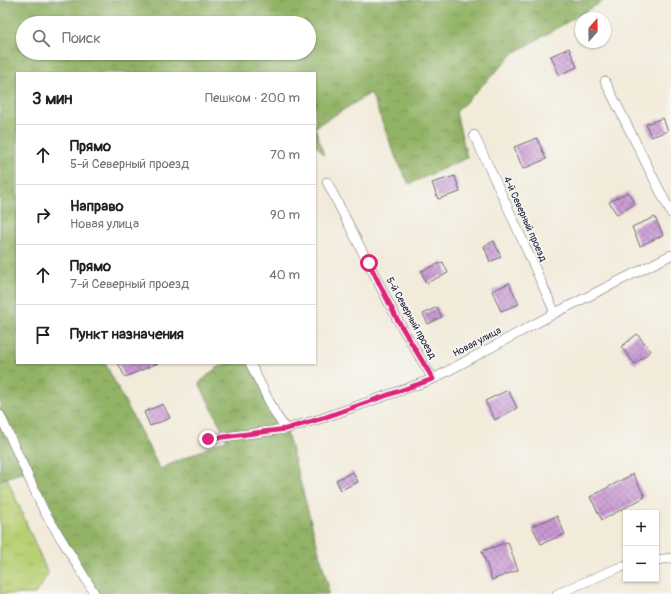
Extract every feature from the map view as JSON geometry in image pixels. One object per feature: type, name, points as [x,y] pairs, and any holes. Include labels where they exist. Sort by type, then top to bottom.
[{"type":"street","points":[[605,81],[671,213]]},
{"type":"street","name":"4-й Северный проезд","points":[[474,135],[555,313]]},
{"type":"street","name":"5-й Северный проезд","points":[[327,182],[397,319],[433,379]]},
{"type":"street","name":"Новая улица","points":[[208,439],[286,429],[323,418],[433,379],[555,313],[671,255]]},
{"type":"street","points":[[250,364],[276,415],[286,429]]},
{"type":"street","points":[[0,414],[44,511],[95,594]]},
{"type":"street","points":[[659,560],[671,558]]},
{"type":"street","points":[[557,594],[623,567]]},
{"type":"green space","points":[[0,0],[605,0],[584,12],[575,12],[575,17],[514,53],[456,112],[467,158],[409,184],[396,158],[371,93],[316,126],[316,72],[16,72],[16,364],[106,364],[160,469],[227,439],[199,383],[215,369],[225,364],[251,364],[286,429],[328,585],[328,594],[95,594],[26,471],[0,480]]},
{"type":"green space","points":[[316,130],[324,155],[316,146]]},
{"type":"green space","points":[[7,478],[48,574],[35,594],[0,594],[0,480]]},
{"type":"building","points":[[569,48],[577,67],[559,75],[551,56]]},
{"type":"building","points":[[663,118],[668,131],[651,137],[646,124]]},
{"type":"building","points":[[537,138],[546,159],[523,169],[514,147]]},
{"type":"building","points":[[455,176],[460,192],[438,199],[432,183]]},
{"type":"building","points":[[628,192],[635,204],[617,215],[609,202]]},
{"type":"building","points":[[655,217],[663,235],[640,246],[632,227]]},
{"type":"building","points":[[494,241],[501,257],[490,262],[484,246]]},
{"type":"building","points":[[443,262],[448,273],[426,283],[421,271]]},
{"type":"building","points":[[509,283],[519,304],[501,311],[492,291]]},
{"type":"building","points":[[437,307],[442,317],[428,324],[423,314]]},
{"type":"building","points":[[637,334],[651,351],[635,364],[621,347]]},
{"type":"building","points":[[118,364],[156,364],[125,377]]},
{"type":"building","points":[[508,390],[517,408],[495,420],[485,401]]},
{"type":"building","points":[[163,404],[170,418],[150,426],[144,412]]},
{"type":"building","points":[[353,472],[358,482],[341,490],[336,480]]},
{"type":"building","points":[[633,474],[645,497],[602,520],[590,497]]},
{"type":"building","points":[[557,516],[565,534],[541,544],[532,526]]},
{"type":"building","points":[[508,542],[518,570],[492,580],[482,551]]},
{"type":"route","points":[[208,439],[286,429],[323,418],[433,379],[397,319],[369,263]]}]
